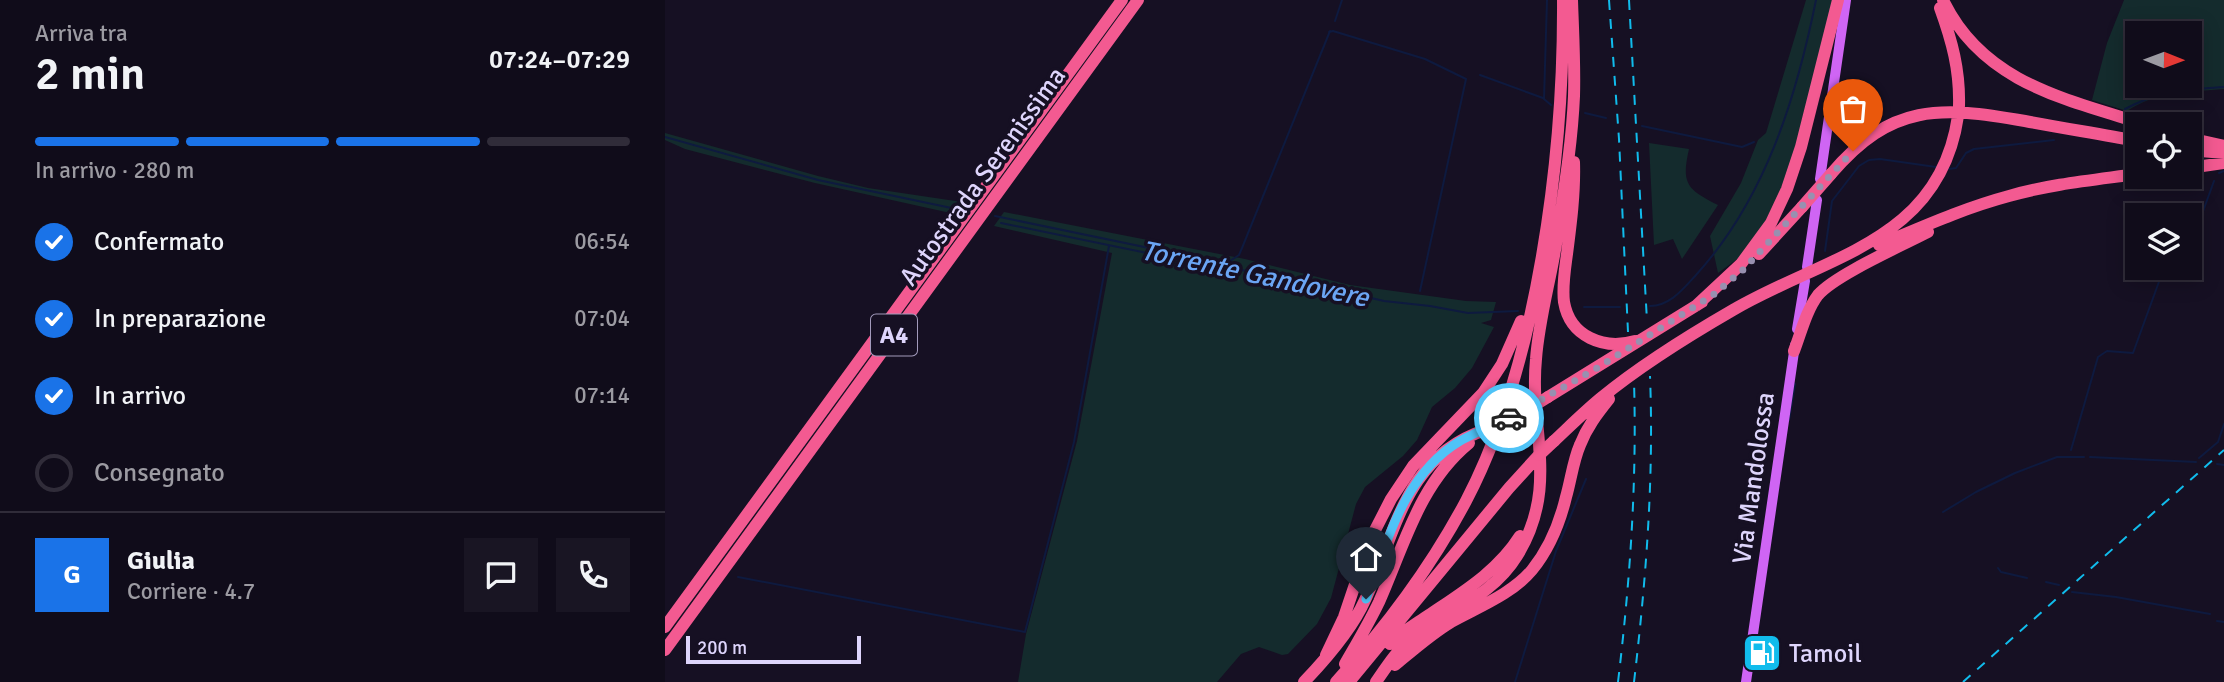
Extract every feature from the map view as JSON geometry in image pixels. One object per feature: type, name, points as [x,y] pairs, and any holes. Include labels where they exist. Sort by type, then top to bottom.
[{"type":"highway","name":"Autostrada Serenissima","points":[[665,627],[1122,0]]},
{"type":"highway","name":"Autostrada Serenissima","points":[[665,650],[1140,0]]},
{"type":"highway","points":[[1335,682],[1361,654],[1411,589],[1466,500],[1503,414],[1522,348],[1541,257],[1558,128],[1563,0]]},
{"type":"highway","points":[[1377,682],[1411,639],[1487,591],[1512,564],[1525,541],[1534,516],[1541,489],[1535,361],[1557,240],[1572,127],[1572,0]]},
{"type":"highway","points":[[1697,305],[1741,264],[1771,223],[1787,189],[1801,147],[1838,0]]},
{"type":"highway","points":[[1349,682],[1509,488],[1540,462],[1554,441],[1600,399],[1697,331],[1781,285],[1877,239],[1901,221],[1924,197],[1941,170],[1952,144],[1959,111],[1957,58],[1938,0]]},
{"type":"highway","points":[[1943,0],[1963,32],[2002,71],[2043,91],[2125,118]]},
{"type":"highway","points":[[1304,682],[1359,613],[1400,508],[1421,476],[1441,454],[1459,441],[1532,407],[1697,305],[1744,269],[1802,207],[1825,177],[1877,132],[1912,116],[1933,112],[1986,114],[2125,139]]},
{"type":"highway","points":[[1572,127],[1574,180],[1564,281],[1566,311],[1577,329],[1585,336],[1604,344],[1624,344],[1658,331]]},
{"type":"highway","points":[[2202,141],[2224,146]]},
{"type":"highway","points":[[2202,151],[2224,153]]},
{"type":"highway","points":[[2202,166],[2224,163]]},
{"type":"highway","points":[[1781,285],[1947,217],[2008,196],[2125,176]]},
{"type":"highway","points":[[1794,351],[1813,303],[1833,282],[1937,228],[2008,196]]},
{"type":"highway","points":[[1327,655],[1344,617],[1378,521],[1403,480],[1472,406],[1502,364],[1521,323],[1541,257]]},
{"type":"highway","points":[[1377,682],[1427,639],[1492,600],[1531,570],[1555,529],[1579,447],[1591,422],[1625,380]]},
{"type":"highway","points":[[1335,682],[1369,622],[1423,499],[1451,460],[1486,430]]},
{"type":"highway","points":[[1358,682],[1399,635],[1470,587],[1497,565],[1511,549],[1530,515],[1540,462]]},
{"type":"main road","points":[[1825,177],[1846,0]]},
{"type":"main road","points":[[1807,267],[1817,200]]},
{"type":"main road","name":"Via Mandolossa","points":[[1746,682],[1805,281]]},
{"type":"green space","points":[[1806,0],[1835,0],[1787,180],[1751,249],[1718,273],[1710,236],[1741,183],[1758,140],[1766,133]]},
{"type":"green space","points":[[2124,0],[2224,0],[2224,89],[2202,91],[2202,21],[2125,21],[2125,98],[2156,98],[2127,111],[2092,100],[2107,43]]},
{"type":"green space","points":[[665,133],[868,188],[962,202],[955,214],[815,183],[685,149],[665,140]]},
{"type":"green space","points":[[1649,143],[1689,149],[1686,178],[1689,184],[1699,194],[1718,205],[1682,259],[1673,239],[1654,245]]},
{"type":"green space","points":[[1004,212],[1245,259],[1350,285],[1466,301],[1496,302],[1491,320],[1481,323],[1494,327],[1472,368],[1455,388],[1432,407],[1417,440],[1403,456],[1365,487],[1356,504],[1331,598],[1317,624],[1288,654],[1282,655],[1259,647],[1241,654],[1217,682],[1018,682],[1026,634],[1077,441],[1112,253],[994,226]]},
{"type":"waterway","points":[[1335,21],[1342,0]]},
{"type":"waterway","points":[[1547,0],[1544,99],[1551,105]]},
{"type":"waterway","name":"Torrente Gandovere","points":[[1650,306],[1670,300],[1696,275],[1741,214],[1759,181],[1799,74],[1816,0]]},
{"type":"waterway","points":[[1230,261],[1239,255],[1330,31]]},
{"type":"waterway","points":[[1329,32],[1425,59],[1466,79],[1420,291]]},
{"type":"waterway","points":[[1480,75],[1543,98]]},
{"type":"waterway","points":[[2125,109],[2162,94],[2224,87]]},
{"type":"waterway","points":[[1585,113],[1606,118]]},
{"type":"waterway","points":[[1642,126],[1742,147],[1754,142]]},
{"type":"waterway","name":"Torrente Gandovere","points":[[665,137],[818,180],[961,210]]},
{"type":"waterway","points":[[1949,169],[1956,168],[1966,153],[1974,149],[2054,140]]},
{"type":"waterway","points":[[1825,251],[1832,201],[1859,166],[1869,160],[1880,159],[1936,167]]},
{"type":"waterway","points":[[2219,173],[2224,171]]},
{"type":"waterway","points":[[2202,214],[2214,181]]},
{"type":"waterway","name":"Torrente Gandovere","points":[[995,216],[1207,260],[1230,269],[1259,272],[1384,301],[1468,313],[1518,311]]},
{"type":"waterway","points":[[1001,223],[1220,268]]},
{"type":"waterway","points":[[738,577],[1025,632],[1074,442],[1109,246]]},
{"type":"waterway","points":[[2071,450],[2098,357],[2107,351],[2133,353],[2160,280]]},
{"type":"waterway","name":"Torrente Gandovere","points":[[1584,307],[1620,307]]},
{"type":"waterway","points":[[1789,420],[1795,384]]},
{"type":"waterway","points":[[2199,458],[2218,442],[2224,424]]},
{"type":"waterway","points":[[1943,512],[2015,473],[2057,457],[2084,457]]},
{"type":"waterway","points":[[2090,457],[2196,462]]},
{"type":"waterway","points":[[2217,464],[2224,465]]},
{"type":"waterway","points":[[1515,682],[1556,551],[1586,479]]},
{"type":"waterway","points":[[1998,568],[2001,572],[2027,578]]},
{"type":"waterway","points":[[2046,582],[2059,585]]},
{"type":"waterway","points":[[2072,592],[2210,614]]},
{"type":"waterway","points":[[2217,621],[2224,622]]},
{"type":"railway","points":[[1609,0],[1628,332]]},
{"type":"railway","points":[[1629,0],[1647,321]]},
{"type":"railway","points":[[1634,682],[1648,529],[1650,376]]},
{"type":"railway","points":[[1618,682],[1632,532],[1634,381]]},
{"type":"railway","points":[[1963,682],[2224,450]]},
{"type":"way so far","points":[[1509,418],[1597,368],[1713,295],[1744,269],[1853,151]]},
{"type":"place","name":"Tamoil","points":[[1762,653]]},
{"type":"route","points":[[1366,599],[1400,508],[1421,476],[1441,454],[1459,441],[1509,418]]}]
